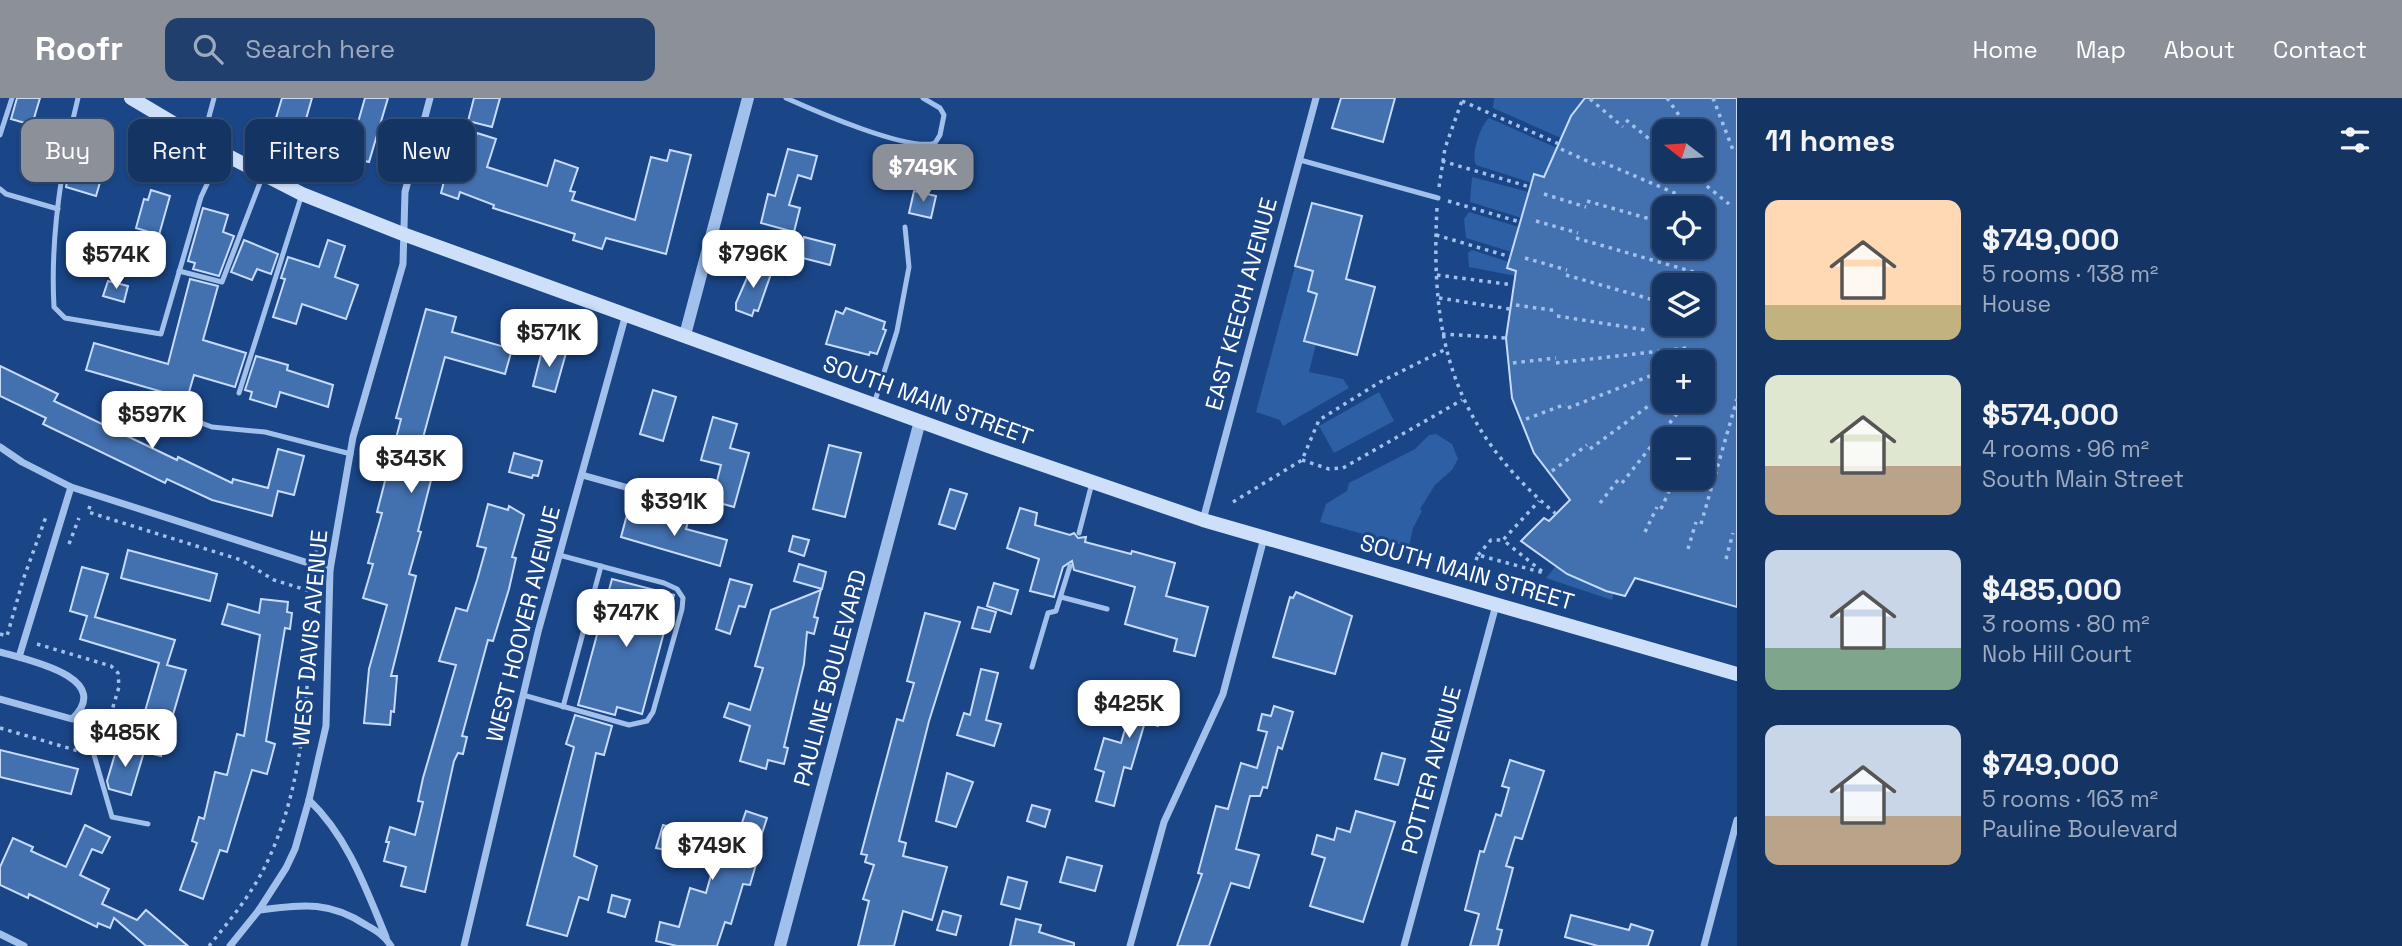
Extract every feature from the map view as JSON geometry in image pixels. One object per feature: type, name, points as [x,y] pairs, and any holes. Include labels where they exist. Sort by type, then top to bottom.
[{"type":"main road","name":"SOUTH MAIN STREET","points":[[131,98],[166,119]]},
{"type":"main road","name":"SOUTH MAIN STREET","points":[[277,182],[403,234],[1092,483],[1203,520],[1737,674]]},
{"type":"street","name":"WEST DAVIS AVENUE","points":[[230,946],[259,910],[295,849],[309,800],[326,726],[330,570],[351,454],[403,264],[405,192],[430,98]]},
{"type":"street","points":[[685,335],[748,98]]},
{"type":"street","name":"EAST KEECH AVENUE","points":[[1203,520],[1316,98]]},
{"type":"street","name":"WEST HOOVER AVENUE","points":[[464,946],[523,695],[626,314]]},
{"type":"street","name":"PAULINE BOULEVARD","points":[[780,946],[920,421]]},
{"type":"street","points":[[0,447],[22,462],[71,487],[330,570]]},
{"type":"street","points":[[582,475],[690,505]]},
{"type":"street","points":[[19,657],[71,487]]},
{"type":"street","points":[[1130,946],[1164,822],[1223,694],[1264,538]]},
{"type":"street","name":"POTTER AVENUE","points":[[1405,946],[1496,605]]},
{"type":"street","points":[[0,652],[19,657],[81,683],[86,694],[81,710],[72,719],[0,699]]},
{"type":"street","points":[[309,800],[325,816],[348,853],[391,946]]},
{"type":"street","points":[[1704,946],[1736,824]]},
{"type":"street","points":[[259,910],[322,905],[344,912],[386,937]]},
{"type":"street","points":[[0,934],[24,946]]},
{"type":"lane","points":[[0,135],[12,98]]},
{"type":"lane","points":[[78,98],[51,258],[54,307],[65,318],[161,334],[207,182]]},
{"type":"lane","points":[[208,119],[214,98]]},
{"type":"lane","points":[[786,98],[900,141],[922,146],[935,143],[940,135],[944,115],[940,108],[923,98]]},
{"type":"lane","points":[[1300,160],[1438,198]]},
{"type":"lane","points":[[179,271],[222,282],[260,182]]},
{"type":"lane","points":[[0,188],[6,194],[58,209]]},
{"type":"lane","points":[[239,393],[302,194]]},
{"type":"lane","points":[[874,404],[897,331],[909,267],[905,227]]},
{"type":"lane","points":[[126,396],[212,427],[265,432],[351,454]]},
{"type":"lane","points":[[1079,533],[1092,483]]},
{"type":"lane","points":[[523,695],[629,725],[647,722],[653,712],[678,622],[683,598],[677,589],[559,555]]},
{"type":"lane","points":[[563,707],[601,566]]},
{"type":"lane","points":[[1032,667],[1048,613],[1056,611],[1070,566]]},
{"type":"lane","points":[[1061,597],[1107,609]]},
{"type":"lane","points":[[81,710],[112,817],[148,824]]},
{"type":"path","points":[[1667,98],[1682,119]]},
{"type":"path","points":[[1713,98],[1733,150]]},
{"type":"path","points":[[1556,514],[1501,458],[1462,400],[1444,349],[1436,234],[1442,161],[1463,99],[1559,144]]},
{"type":"path","points":[[1590,99],[1623,127]]},
{"type":"path","points":[[1626,120],[1652,141]]},
{"type":"path","points":[[1561,149],[1681,196]]},
{"type":"path","points":[[1442,161],[1530,187]]},
{"type":"path","points":[[1702,182],[1729,204]]},
{"type":"path","points":[[1544,194],[1652,220]]},
{"type":"path","points":[[1438,198],[1520,222]]},
{"type":"path","points":[[1536,221],[1697,273]]},
{"type":"path","points":[[1436,234],[1511,257]]},
{"type":"path","points":[[1525,258],[1652,299]]},
{"type":"path","points":[[1437,275],[1514,285]]},
{"type":"path","points":[[1439,298],[1510,309]]},
{"type":"path","points":[[1516,305],[1646,330]]},
{"type":"path","points":[[1442,334],[1506,338]]},
{"type":"path","points":[[1513,363],[1687,348]]},
{"type":"path","points":[[1233,502],[1302,460],[1319,419],[1380,382],[1444,349]]},
{"type":"path","points":[[1526,419],[1650,376]]},
{"type":"path","points":[[1688,549],[1699,523],[1737,399]]},
{"type":"path","points":[[1302,460],[1329,469],[1343,468],[1462,400]]},
{"type":"path","points":[[1590,449],[1652,403]]},
{"type":"path","points":[[1600,503],[1677,413]]},
{"type":"path","points":[[1552,471],[1587,445]]},
{"type":"path","points":[[1645,532],[1669,490]]},
{"type":"path","points":[[66,551],[79,518],[88,512],[94,494]]},
{"type":"path","points":[[1503,540],[1540,500]]},
{"type":"path","points":[[0,634],[7,636],[23,580],[50,509],[79,518]]},
{"type":"path","points":[[88,512],[241,560],[282,584],[313,592]]},
{"type":"path","points":[[1726,559],[1733,533]]},
{"type":"path","points":[[209,946],[246,898],[268,860],[284,822],[295,782],[302,739],[318,535]]},
{"type":"path","points":[[1473,568],[1478,555],[1491,540],[1503,540],[1544,573],[1478,555]]},
{"type":"path","points":[[40,634],[36,645],[111,666],[118,673],[119,687],[101,747]]},
{"type":"path","points":[[0,728],[87,752]]},
{"type":"shaded area","points":[[1494,98],[1585,98],[1571,116],[1561,138],[1493,108]]},
{"type":"shaded area","points":[[1489,118],[1557,148],[1545,177],[1534,174],[1532,183],[1476,165],[1477,140]]},
{"type":"shaded area","points":[[1472,177],[1529,192],[1522,218],[1470,202]]},
{"type":"shaded area","points":[[1469,212],[1519,227],[1512,252],[1466,238],[1464,219]]},
{"type":"shaded area","points":[[1472,250],[1509,262],[1507,268],[1517,272],[1516,276],[1469,267],[1468,253]]},
{"type":"shaded area","points":[[1295,266],[1313,271],[1308,291],[1317,294],[1304,341],[1316,344],[1309,372],[1343,379],[1349,388],[1283,426],[1280,420],[1256,412]]},
{"type":"shaded area","points":[[1379,392],[1394,421],[1334,453],[1319,426]]},
{"type":"shaded area","points":[[1436,434],[1452,444],[1458,459],[1452,470],[1435,485],[1420,509],[1422,511],[1413,528],[1409,547],[1320,522],[1326,504],[1347,491],[1349,483],[1415,449],[1429,435]]},
{"type":"shaded area","points":[[1556,566],[1614,593],[1612,600],[1546,578]]},
{"type":"building","points":[[17,98],[40,98],[34,119],[21,119],[21,122],[11,119]]},
{"type":"building","points":[[282,98],[312,98],[306,119],[276,118]]},
{"type":"building","points":[[365,98],[388,98],[382,119],[378,119],[378,132],[369,162],[364,161],[364,119],[359,119]]},
{"type":"building","points":[[474,98],[500,98],[492,127],[469,119]]},
{"type":"building","points":[[1341,98],[1395,98],[1383,142],[1332,128]]},
{"type":"building","points":[[1585,98],[1737,98],[1737,607],[1635,578],[1625,596],[1606,591],[1567,574],[1521,541],[1544,518],[1549,521],[1570,500],[1534,453],[1512,398],[1506,338],[1516,271],[1507,268],[1534,174],[1544,177],[1571,116]]},
{"type":"building","points":[[477,133],[496,139],[487,167],[547,186],[555,160],[578,168],[570,191],[575,192],[572,200],[635,220],[651,157],[667,161],[670,150],[691,155],[666,254],[606,238],[602,249],[573,240],[575,234],[493,208],[494,205],[460,192],[458,199],[441,193],[444,182],[475,182]]},
{"type":"building","points":[[788,149],[817,156],[811,179],[798,175],[789,205],[800,208],[794,232],[761,223],[768,194],[775,196]]},
{"type":"building","points":[[67,182],[100,182],[96,196],[66,187]]},
{"type":"building","points":[[151,190],[170,196],[159,235],[136,228],[144,199],[148,200]]},
{"type":"building","points":[[914,191],[936,196],[931,218],[909,213]]},
{"type":"building","points":[[1312,203],[1362,216],[1346,279],[1375,287],[1357,355],[1304,341],[1317,294],[1308,291],[1313,271],[1295,266]]},
{"type":"building","points":[[203,208],[228,215],[223,232],[234,236],[219,276],[193,269],[195,263],[188,261]]},
{"type":"building","points":[[804,237],[835,245],[830,265],[799,257]]},
{"type":"building","points":[[244,240],[278,254],[271,274],[257,269],[252,280],[231,272]]},
{"type":"building","points":[[328,240],[345,246],[335,277],[358,285],[346,319],[302,304],[296,324],[273,317],[285,279],[281,278],[288,257],[319,267]]},
{"type":"building","points":[[753,264],[772,271],[758,311],[754,310],[752,316],[736,310],[736,303]]},
{"type":"building","points":[[190,279],[218,286],[203,340],[246,353],[235,387],[194,375],[187,399],[86,370],[94,343],[168,364]]},
{"type":"building","points":[[108,281],[128,286],[124,302],[103,296]]},
{"type":"building","points":[[846,308],[885,322],[883,329],[886,330],[877,354],[870,352],[869,355],[826,344],[836,311],[843,314]]},
{"type":"building","points":[[426,309],[456,317],[452,332],[512,349],[505,374],[445,357],[421,445],[439,449],[409,574],[416,576],[391,676],[397,676],[394,712],[391,711],[390,725],[364,723],[369,669],[387,605],[363,598],[373,564],[368,563],[382,513],[377,512],[401,419],[396,418]]},
{"type":"building","points":[[543,347],[566,353],[555,392],[533,386]]},
{"type":"building","points":[[256,356],[288,365],[287,370],[333,385],[328,407],[280,392],[276,407],[250,399],[252,392],[245,390]]},
{"type":"building","points":[[0,366],[58,394],[54,401],[177,460],[178,457],[232,483],[233,479],[268,488],[278,449],[304,456],[294,495],[278,491],[272,516],[212,500],[167,479],[165,483],[43,424],[46,418],[0,396]]},
{"type":"building","points":[[653,390],[676,397],[663,441],[640,434]]},
{"type":"building","points":[[713,417],[737,424],[730,448],[749,453],[734,507],[712,501],[721,465],[701,460]]},
{"type":"building","points":[[829,445],[861,453],[845,517],[813,509]]},
{"type":"building","points":[[514,453],[542,461],[538,476],[533,475],[532,478],[509,472]]},
{"type":"building","points":[[950,489],[967,494],[955,529],[939,524]]},
{"type":"building","points":[[488,504],[508,510],[509,506],[524,515],[512,557],[516,558],[509,589],[493,641],[488,640],[462,736],[467,737],[463,754],[458,753],[454,761],[425,892],[401,886],[406,867],[384,861],[389,842],[386,842],[390,827],[415,835],[423,802],[418,801],[423,778],[456,665],[439,661],[456,608],[467,611],[477,580],[486,548],[477,546]]},
{"type":"building","points":[[1020,508],[1037,513],[1035,525],[1070,535],[1074,533],[1078,538],[1086,537],[1085,542],[1175,563],[1166,596],[1208,607],[1195,656],[1174,651],[1177,639],[1125,624],[1135,587],[1074,570],[1072,561],[1063,567],[1054,597],[1030,591],[1039,559],[1007,548]]},
{"type":"building","points":[[628,511],[666,521],[668,516],[688,522],[686,529],[727,540],[720,566],[621,537]]},
{"type":"building","points":[[793,536],[809,540],[804,556],[789,551]]},
{"type":"building","points":[[128,550],[217,574],[210,601],[121,578]]},
{"type":"building","points":[[799,564],[826,572],[822,589],[794,581]]},
{"type":"building","points":[[82,567],[108,574],[95,617],[175,640],[167,665],[186,670],[161,756],[134,749],[159,663],[80,639],[87,616],[70,611]]},
{"type":"building","points":[[612,579],[674,595],[642,714],[617,707],[615,715],[578,705]]},
{"type":"building","points":[[730,579],[752,585],[745,607],[739,606],[730,634],[716,629]]},
{"type":"building","points":[[994,583],[1018,590],[1011,614],[987,606]]},
{"type":"building","points":[[821,590],[814,617],[818,618],[814,634],[807,632],[804,664],[784,747],[788,748],[784,764],[768,760],[766,769],[740,761],[750,726],[724,717],[729,703],[750,710],[763,668],[755,666],[771,610]]},
{"type":"building","points":[[1296,592],[1352,616],[1335,674],[1273,657],[1290,597],[1293,598]]},
{"type":"building","points":[[261,599],[288,602],[287,612],[292,613],[290,629],[285,628],[266,741],[275,744],[267,774],[252,770],[227,852],[220,850],[203,899],[180,890],[197,843],[192,841],[199,817],[204,819],[215,772],[227,775],[237,734],[244,736],[260,635],[222,624],[228,604],[259,613]]},
{"type":"building","points":[[978,607],[996,612],[990,632],[972,628]]},
{"type":"building","points":[[925,613],[960,622],[929,721],[899,841],[906,843],[903,856],[947,867],[932,920],[903,911],[894,946],[858,946],[869,901],[863,899],[874,865],[865,862],[867,855],[861,854],[897,719],[903,721],[914,683],[907,681]]},
{"type":"building","points":[[981,669],[998,673],[986,720],[1001,724],[994,746],[957,735],[964,713],[970,715]]},
{"type":"building","points":[[1139,681],[1168,689],[1158,726],[1145,722],[1131,769],[1124,767],[1114,806],[1096,801],[1104,772],[1095,769],[1104,738],[1121,743]]},
{"type":"building","points":[[1274,706],[1293,712],[1282,749],[1278,747],[1267,788],[1263,787],[1260,796],[1250,796],[1236,849],[1259,855],[1249,888],[1231,883],[1209,946],[1177,946],[1202,874],[1198,873],[1216,806],[1228,809],[1241,763],[1257,768],[1267,732],[1258,730],[1262,714],[1271,716]]},
{"type":"building","points":[[575,715],[612,726],[604,755],[596,753],[574,856],[597,866],[588,900],[579,897],[567,936],[527,925],[574,747],[566,744]]},
{"type":"building","points":[[118,744],[144,752],[131,795],[109,789],[107,781]]},
{"type":"building","points":[[0,750],[78,769],[71,794],[0,777]]},
{"type":"building","points":[[1382,753],[1405,759],[1398,785],[1375,779]]},
{"type":"building","points":[[1510,760],[1544,771],[1522,839],[1515,837],[1506,866],[1513,868],[1497,929],[1502,930],[1498,946],[1470,946],[1479,914],[1465,910],[1480,851],[1484,852],[1496,814],[1501,816],[1509,788],[1502,786]]},
{"type":"building","points":[[947,773],[973,782],[956,827],[936,821]]},
{"type":"building","points":[[1032,805],[1050,810],[1045,827],[1027,821]]},
{"type":"building","points":[[746,811],[767,818],[753,861],[757,861],[750,885],[743,884],[731,924],[725,922],[717,946],[677,946],[656,941],[660,922],[679,927],[690,888],[706,893],[715,861],[656,848],[663,825],[734,846]]},
{"type":"building","points":[[1356,811],[1395,822],[1363,922],[1310,906],[1325,858],[1312,854],[1317,835],[1334,840],[1337,828],[1350,832]]},
{"type":"building","points":[[85,825],[110,837],[102,853],[92,849],[80,875],[109,889],[102,904],[137,920],[146,910],[188,946],[146,946],[114,918],[110,928],[98,923],[97,927],[29,894],[28,898],[0,885],[0,867],[13,838],[33,847],[31,851],[66,867]]},
{"type":"building","points":[[1067,857],[1102,866],[1095,891],[1060,882]]},
{"type":"building","points":[[1008,877],[1027,882],[1020,909],[1001,904]]},
{"type":"building","points":[[612,895],[630,900],[625,917],[608,912]]},
{"type":"building","points":[[943,911],[961,916],[956,935],[937,930]]},
{"type":"building","points":[[1571,915],[1629,930],[1631,924],[1653,931],[1648,946],[1598,946],[1565,937]]},
{"type":"building","points":[[1016,919],[1041,925],[1039,932],[1074,943],[1074,946],[1010,946]]}]
